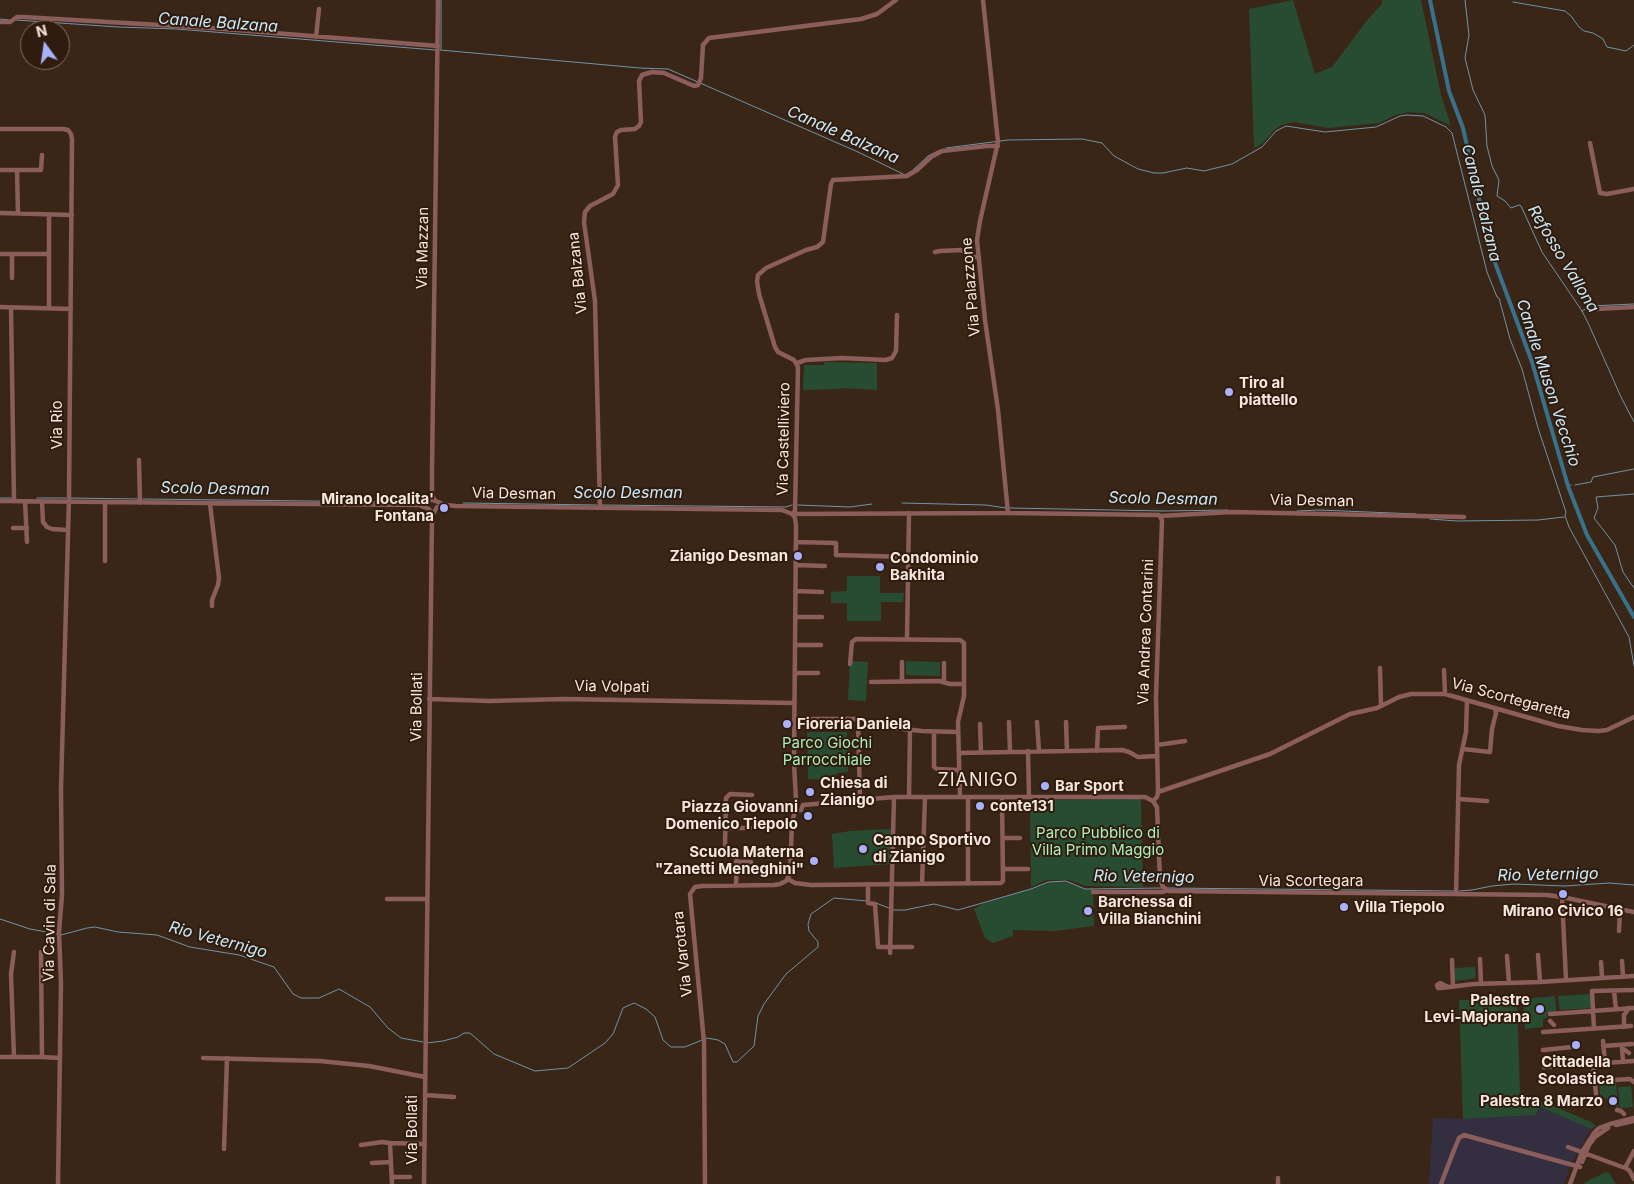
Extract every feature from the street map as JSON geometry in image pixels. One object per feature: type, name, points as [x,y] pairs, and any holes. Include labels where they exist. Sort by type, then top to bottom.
[{"type":"street","name":"Via Mazzan","points":[[432,504],[438,0]]},
{"type":"street","name":"Via Balzana","points":[[600,506],[595,301],[584,222],[585,212],[590,206],[613,194],[618,185],[615,137],[617,132],[635,129],[641,122],[639,81],[642,75],[660,72],[694,86],[700,83],[703,45],[709,38],[861,19],[877,14],[896,0]]},
{"type":"street","name":"Via Palazzone","points":[[983,0],[998,142],[977,240],[985,320],[998,410],[1007,510]]},
{"type":"street","points":[[316,37],[319,9]]},
{"type":"street","points":[[0,22],[23,17],[211,28],[438,46]]},
{"type":"street","name":"Via Rio","points":[[0,128],[63,129],[68,130],[72,140],[69,499],[61,789]]},
{"type":"street","name":"Via Castelliviero","points":[[797,363],[778,352],[775,346],[760,294],[758,278],[760,272],[766,268],[809,248],[820,245],[824,239],[832,182],[836,180],[907,176],[942,151],[987,146],[998,142]]},
{"type":"street","points":[[1590,143],[1600,194],[1634,189]]},
{"type":"street","points":[[0,170],[41,170],[42,155]]},
{"type":"street","points":[[17,170],[18,213]]},
{"type":"street","points":[[0,213],[72,215]]},
{"type":"street","points":[[49,215],[49,308]]},
{"type":"street","points":[[935,252],[962,250],[975,257],[979,257]]},
{"type":"street","points":[[0,254],[49,254]]},
{"type":"street","points":[[12,254],[12,278]]},
{"type":"street","points":[[1595,309],[1634,306]]},
{"type":"street","points":[[0,307],[71,309]]},
{"type":"street","points":[[11,308],[14,501]]},
{"type":"street","name":"Via Castelliviero","points":[[797,363],[806,360],[842,358],[886,360],[892,358],[896,351],[897,315]]},
{"type":"street","name":"Via Castelliviero","points":[[792,514],[795,511],[797,363]]},
{"type":"street","points":[[139,460],[140,500]]},
{"type":"street","points":[[0,501],[42,502],[69,499],[105,502],[140,500],[210,504],[432,504]]},
{"type":"street","points":[[25,501],[27,542]]},
{"type":"street","points":[[42,502],[43,522],[47,527],[67,530]]},
{"type":"street","points":[[105,502],[105,561]]},
{"type":"street","points":[[210,504],[219,578],[212,606]]},
{"type":"street","name":"Via Desman","points":[[432,504],[782,510],[792,514],[1007,510],[1156,514],[1161,518],[1232,512],[1464,516]]},
{"type":"street","name":"Via Bollati","points":[[424,1184],[432,504]]},
{"type":"street","points":[[907,639],[909,513]]},
{"type":"street","points":[[792,514],[796,521],[794,673],[794,771],[796,801],[792,806],[796,811]]},
{"type":"street","name":"Via Andrea Contarini","points":[[1158,792],[1156,697],[1161,518]]},
{"type":"street","points":[[13,528],[26,528]]},
{"type":"street","points":[[796,542],[836,543],[836,555],[909,556]]},
{"type":"street","points":[[796,566],[825,566]]},
{"type":"street","points":[[796,591],[822,592]]},
{"type":"street","points":[[795,617],[822,617]]},
{"type":"street","points":[[850,664],[853,640],[907,639],[960,640],[964,642],[963,700],[958,720],[960,797]]},
{"type":"street","points":[[795,646],[821,645]]},
{"type":"street","points":[[902,662],[902,681]]},
{"type":"street","points":[[944,663],[944,682]]},
{"type":"street","points":[[1380,668],[1381,706]]},
{"type":"street","points":[[1444,670],[1445,694]]},
{"type":"street","points":[[794,673],[818,673]]},
{"type":"street","points":[[871,682],[898,683],[902,681],[964,684]]},
{"type":"street","name":"Via Scortegaretta","points":[[1158,792],[1261,757],[1350,714],[1381,706],[1404,695],[1421,692],[1445,694],[1566,728],[1594,731],[1607,730],[1634,717]]},
{"type":"street","name":"Via Volpati","points":[[430,698],[490,701],[564,699],[794,703]]},
{"type":"street","points":[[1456,894],[1459,765],[1466,732],[1467,700]]},
{"type":"street","points":[[1463,749],[1490,752],[1492,729],[1496,713],[1495,708]]},
{"type":"street","points":[[794,719],[858,720],[860,800]]},
{"type":"street","points":[[1009,722],[1010,752]]},
{"type":"street","points":[[1037,722],[1039,751]]},
{"type":"street","points":[[1066,722],[1067,751]]},
{"type":"street","points":[[980,724],[981,752]]},
{"type":"street","points":[[875,726],[934,732],[958,732]]},
{"type":"street","points":[[1097,751],[1098,728],[1125,727]]},
{"type":"street","points":[[909,797],[910,729]]},
{"type":"street","points":[[934,732],[934,767],[937,769],[960,770]]},
{"type":"street","points":[[1157,745],[1185,741]]},
{"type":"street","points":[[959,753],[1125,750],[1138,757],[1157,756]]},
{"type":"street","points":[[1028,751],[1029,796]]},
{"type":"street","name":"Via Cavin di Sala","points":[[58,1184],[62,983],[59,934],[62,895],[61,789]]},
{"type":"street","points":[[1153,801],[1157,797],[1158,792]]},
{"type":"street","points":[[736,885],[736,854],[726,847],[726,798],[730,794],[752,794]]},
{"type":"street","points":[[796,811],[792,822],[788,879],[799,884],[1001,883],[1003,881],[1002,796]]},
{"type":"street","points":[[890,950],[894,797]]},
{"type":"street","points":[[803,805],[894,797],[1145,797],[1153,801],[1158,810],[1160,876],[1164,888]]},
{"type":"street","points":[[922,884],[925,797]]},
{"type":"street","points":[[968,797],[968,883]]},
{"type":"street","points":[[1458,798],[1486,801]]},
{"type":"street","points":[[796,801],[801,801],[803,805]]},
{"type":"street","points":[[796,811],[801,810],[803,805]]},
{"type":"street","points":[[726,828],[750,828]]},
{"type":"street","points":[[1003,838],[1020,838]]},
{"type":"street","points":[[736,862],[751,862]]},
{"type":"street","points":[[1003,870],[1028,869]]},
{"type":"street","name":"Via Varotara","points":[[705,1184],[704,1039],[690,894],[693,888],[698,886],[774,885],[788,879]]},
{"type":"street","points":[[868,884],[868,901],[875,904],[878,947],[890,950],[912,947]]},
{"type":"street","name":"Via Scortegara","points":[[1093,892],[1164,888],[1183,892],[1547,895],[1634,912]]},
{"type":"street","points":[[1562,897],[1566,980]]},
{"type":"street","points":[[387,899],[427,899]]},
{"type":"street","points":[[1619,931],[1620,909]]},
{"type":"street","points":[[14,952],[11,974],[14,1057]]},
{"type":"street","name":"Via Cavin di Sala","points":[[41,952],[42,1057]]},
{"type":"street","points":[[1507,956],[1509,982]]},
{"type":"street","points":[[1538,956],[1540,982]]},
{"type":"street","points":[[1480,959],[1481,984]]},
{"type":"street","points":[[1452,960],[1451,987],[1509,982],[1634,976]]},
{"type":"street","points":[[1622,961],[1623,976]]},
{"type":"street","points":[[1601,962],[1602,977]]},
{"type":"street","points":[[1594,1029],[1592,991],[1634,990]]},
{"type":"street","points":[[1614,991],[1616,1009]]},
{"type":"street","points":[[1550,1014],[1632,1008]]},
{"type":"street","points":[[1624,1027],[1624,1015],[1632,1008]]},
{"type":"street","points":[[1543,1032],[1631,1026]]},
{"type":"street","points":[[1605,1063],[1603,1044],[1632,1044]]},
{"type":"street","points":[[1543,1050],[1572,1047]]},
{"type":"street","points":[[1623,1061],[1622,1048],[1629,1053]]},
{"type":"street","points":[[0,1057],[60,1058]]},
{"type":"street","name":"Via Bollati","points":[[203,1058],[320,1061],[369,1066],[425,1077]]},
{"type":"street","points":[[224,1149],[226,1058]]},
{"type":"street","points":[[1544,1067],[1634,1061]]},
{"type":"street","points":[[1594,1064],[1596,1094]]},
{"type":"street","points":[[1562,1083],[1630,1079],[1634,1082]]},
{"type":"street","points":[[425,1095],[454,1097]]},
{"type":"street","points":[[1617,1110],[1621,1110],[1624,1114]]},
{"type":"street","points":[[1572,1184],[1584,1152],[1595,1136],[1603,1130],[1634,1120]]},
{"type":"street","points":[[1441,1184],[1460,1137],[1464,1135],[1578,1167]]},
{"type":"street","points":[[361,1145],[382,1142],[390,1144],[425,1144]]},
{"type":"street","points":[[390,1144],[392,1184]]},
{"type":"street","points":[[1568,1147],[1625,1168],[1634,1179]]},
{"type":"street","points":[[1625,1168],[1634,1151]]},
{"type":"street","points":[[372,1162],[391,1162]]},
{"type":"street","points":[[392,1177],[410,1176]]},
{"type":"street","points":[[1278,1178],[1278,1184]]},
{"type":"shaded area","points":[[1540,1107],[1591,1129],[1570,1166],[1564,1184],[1429,1184],[1433,1118],[1463,1119],[1536,1115]]},
{"type":"green space","points":[[1293,0],[1315,74],[1332,67],[1368,19],[1382,4],[1382,0],[1421,0],[1441,95],[1451,126],[1425,113],[1408,112],[1393,116],[1379,123],[1328,128],[1294,122],[1281,125],[1263,143],[1254,148],[1249,9]]},
{"type":"green space","points":[[824,362],[877,363],[877,390],[841,388],[803,390],[804,365],[824,365]]},
{"type":"green space","points":[[847,576],[880,576],[880,593],[904,593],[903,602],[881,602],[881,621],[847,621],[847,603],[831,603],[831,592],[847,591]]},
{"type":"green space","points":[[850,661],[868,662],[866,701],[848,700]]},
{"type":"green space","points":[[906,661],[940,662],[940,676],[906,675]]},
{"type":"green space","name":"Parco Giochi Parrocchiale","points":[[807,732],[847,732],[848,772],[836,773],[836,778],[808,779]]},
{"type":"green space","name":"Parco Pubblico di Villa Primo Maggio","points":[[1141,799],[1143,887],[1086,886],[1069,880],[1046,880],[1031,887],[1030,800]]},
{"type":"green space","name":"Campo Sportivo di Zianigo","points":[[891,829],[891,864],[834,868],[832,834]]},
{"type":"green space","points":[[1066,881],[1085,889],[1093,889],[1094,926],[1055,931],[1013,930],[1013,936],[993,943],[985,938],[974,909],[982,904],[1048,882]]},
{"type":"green space","points":[[1475,967],[1476,978],[1455,981],[1455,968]]},
{"type":"green space","points":[[1591,994],[1592,1008],[1560,1010],[1558,996]]},
{"type":"green space","name":"Palestre Levi-Majorana","points":[[1555,996],[1556,1013],[1547,1014],[1547,1018],[1543,1019],[1543,1027],[1525,1029],[1523,999]]},
{"type":"green space","points":[[1517,998],[1520,1092],[1591,1122],[1596,1126],[1591,1129],[1540,1107],[1536,1115],[1463,1119],[1459,1000]]},
{"type":"green space","name":"Palestra 8 Marzo","points":[[1616,1081],[1618,1109],[1600,1094],[1599,1082]]},
{"type":"green space","points":[[1631,1086],[1633,1107],[1620,1108],[1618,1087]]},
{"type":"green space","points":[[1606,1172],[1609,1173],[1616,1184],[1582,1184]]},
{"type":"waterway","points":[[441,0],[441,49]]},
{"type":"waterway","name":"Canale Muson Vecchio","points":[[1430,0],[1449,91],[1463,128],[1491,252],[1532,362],[1568,486],[1587,535],[1634,617]]},
{"type":"waterway","name":"Refosso Vallona","points":[[1465,0],[1469,35],[1465,58],[1473,90],[1485,115],[1487,146],[1492,166],[1499,180],[1497,196],[1511,208],[1521,206],[1542,252],[1582,311],[1634,422]]},
{"type":"waterway","points":[[1513,2],[1565,11],[1584,31],[1593,33],[1603,39],[1607,47],[1626,51],[1634,45]]},
{"type":"waterway","name":"Canale Balzana","points":[[0,19],[9,20]]},
{"type":"waterway","name":"Canale Balzana","points":[[16,20],[177,29],[435,50]]},
{"type":"waterway","name":"Canale Balzana","points":[[440,50],[668,69],[858,152],[905,175],[928,156],[940,150]]},
{"type":"waterway","name":"Canale Balzana","points":[[946,148],[1008,140],[1082,139],[1102,143],[1114,156],[1138,169],[1163,173],[1187,168],[1204,171],[1232,164],[1262,147],[1276,131],[1286,126],[1325,132],[1376,127],[1400,116],[1407,115],[1423,116],[1446,127],[1452,133],[1487,272],[1499,298],[1510,339],[1522,369],[1538,428],[1566,512],[1565,516],[1569,527],[1629,637],[1634,666]]},
{"type":"waterway","points":[[1582,311],[1591,306],[1634,304]]},
{"type":"waterway","points":[[1575,485],[1591,482],[1593,477],[1634,469]]},
{"type":"waterway","name":"Refosso Vallona","points":[[1634,494],[1596,497],[1598,508],[1594,518],[1615,545],[1623,572],[1634,588]]},
{"type":"waterway","name":"Scolo Desman","points":[[0,498],[11,498]]},
{"type":"waterway","name":"Scolo Desman","points":[[37,498],[66,498]]},
{"type":"waterway","name":"Scolo Desman","points":[[70,498],[139,499]]},
{"type":"waterway","name":"Scolo Desman","points":[[143,499],[394,502]]},
{"type":"waterway","name":"Scolo Desman","points":[[463,503],[597,505]]},
{"type":"waterway","name":"Scolo Desman","points":[[902,503],[986,505],[1006,508]]},
{"type":"waterway","name":"Scolo Desman","points":[[798,505],[850,507],[872,504]]},
{"type":"waterway","name":"Scolo Desman","points":[[601,505],[786,507],[792,505]]},
{"type":"waterway","name":"Scolo Desman","points":[[1010,508],[1164,511],[1228,510]]},
{"type":"waterway","name":"Scolo Desman","points":[[1297,511],[1319,510],[1416,514]]},
{"type":"waterway","name":"Scolo Desman","points":[[1430,519],[1457,521],[1538,520],[1564,517]]},
{"type":"waterway","name":"Rio Veternigo","points":[[876,903],[894,910],[905,910],[934,904],[958,910],[1031,889],[1048,882],[1066,881],[1085,889],[1162,888]]},
{"type":"waterway","name":"Rio Veternigo","points":[[1459,891],[1514,884],[1565,886],[1609,883],[1634,885]]},
{"type":"waterway","name":"Rio Veternigo","points":[[1166,888],[1455,891]]},
{"type":"waterway","name":"Rio Veternigo","points":[[427,1043],[443,1041],[458,1037],[464,1033],[470,1033],[494,1054],[535,1071],[568,1068],[605,1043],[613,1034],[623,1008],[634,1003],[646,1009],[655,1017],[663,1040],[671,1047],[685,1047],[707,1038],[718,1040],[725,1044],[733,1062],[737,1062],[754,1046],[758,1016],[764,1004],[786,974],[818,947],[818,942],[809,931],[808,924],[811,914],[834,898],[867,901]]},
{"type":"waterway","name":"Rio Veternigo","points":[[0,919],[30,929],[57,934]]},
{"type":"waterway","name":"Rio Veternigo","points":[[61,935],[95,927],[118,932],[157,935],[190,947],[239,955],[274,967],[293,994],[301,998],[319,998],[339,989],[370,1007],[388,1028],[401,1038],[423,1042]]},
{"type":"place","name":"Tiro al piattello","points":[[1229,392]]},
{"type":"place","name":"Mirano localita' Fontana","points":[[444,508]]},
{"type":"place","name":"Zianigo Desman","points":[[798,556]]},
{"type":"place","name":"Condominio Bakhita","points":[[880,567]]},
{"type":"place","name":"Fioreria Daniela","points":[[787,724]]},
{"type":"place","name":"Bar Sport","points":[[1045,786]]},
{"type":"place","name":"Chiesa di Zianigo","points":[[810,792]]},
{"type":"place","name":"conte131","points":[[980,806]]},
{"type":"place","name":"Piazza Giovanni Domenico Tiepolo","points":[[808,816]]},
{"type":"place","name":"Campo Sportivo di Zianigo","points":[[863,849]]},
{"type":"place","name":"Scuola Materna \"Zanetti Meneghini\"","points":[[814,861]]},
{"type":"place","name":"Mirano Civico 16","points":[[1563,894]]},
{"type":"place","name":"Villa Tiepolo","points":[[1344,907]]},
{"type":"place","name":"Barchessa di Villa Bianchini","points":[[1088,911]]},
{"type":"place","name":"Palestre Levi-Majorana","points":[[1540,1009]]},
{"type":"place","name":"Cittadella Scolastica","points":[[1576,1045]]},
{"type":"place","name":"Palestra 8 Marzo","points":[[1613,1101]]},
{"type":"district","name":"ZIANIGO","points":[[978,781]]}]
